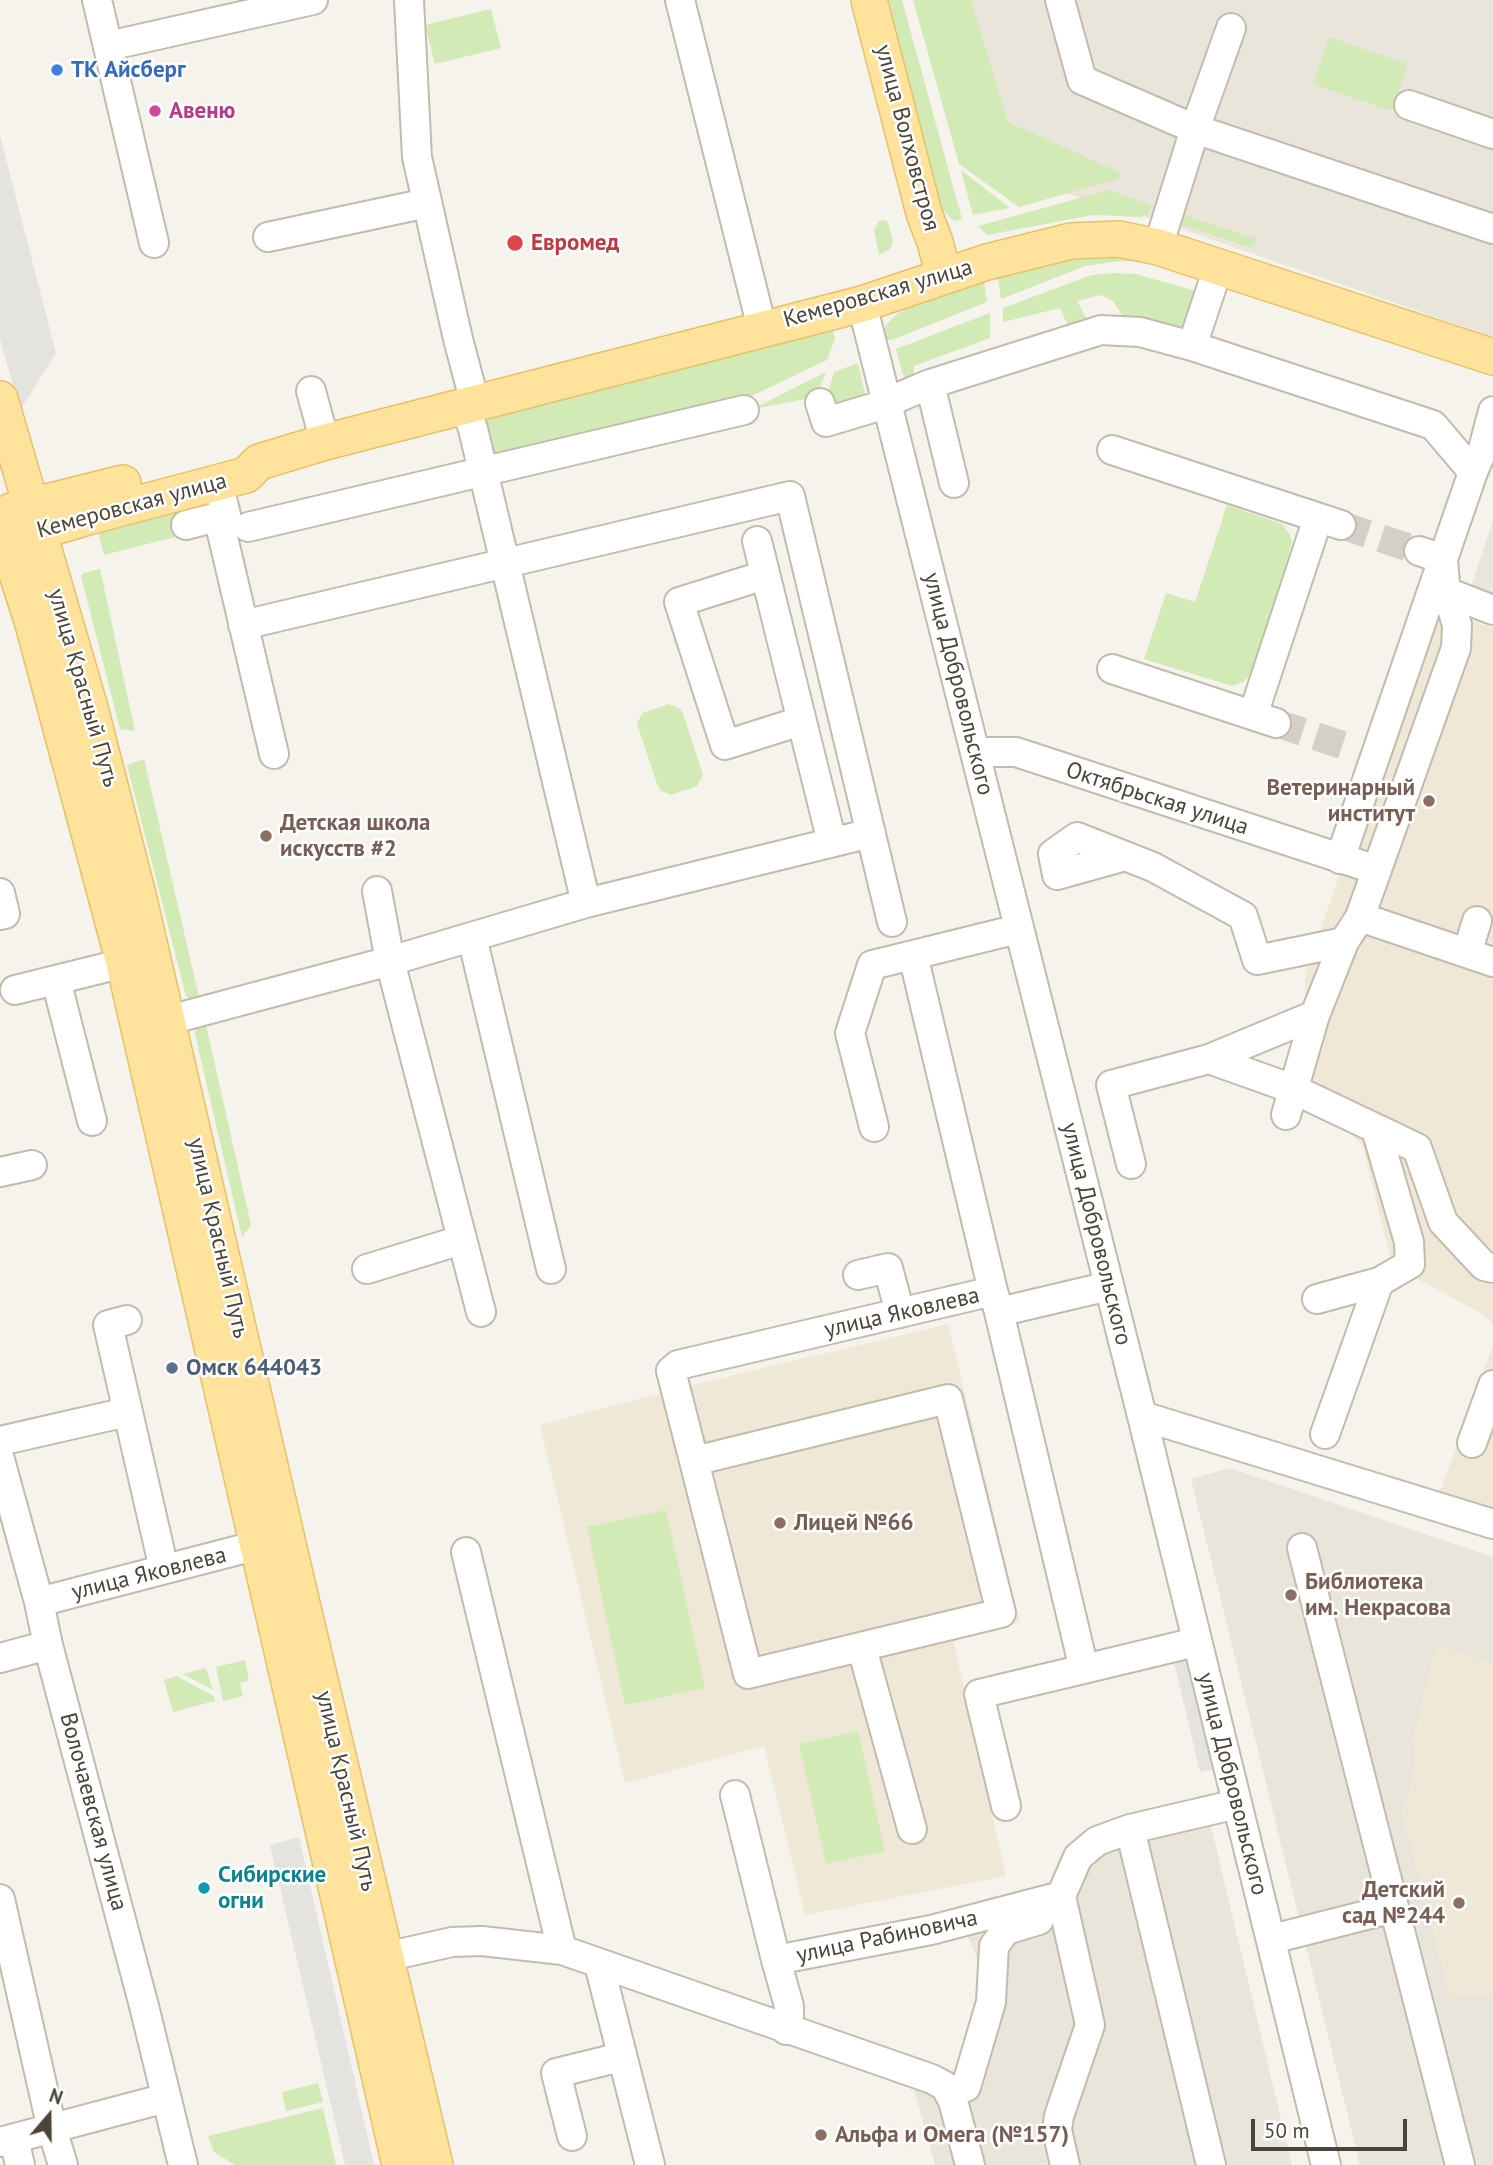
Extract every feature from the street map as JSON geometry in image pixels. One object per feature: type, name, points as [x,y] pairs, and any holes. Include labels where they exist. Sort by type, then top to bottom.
[{"type":"main road","name":"улица Волховстроя","points":[[869,0],[944,276]]},
{"type":"main road","name":"Кемеровская улица","points":[[13,526],[246,475],[258,462],[325,442],[862,304],[987,262],[1071,241],[1119,239],[1158,247],[1493,357]]},
{"type":"main road","name":"улица Красный Путь","points":[[0,399],[13,526],[33,624],[124,963],[272,1539],[385,1957],[435,2165]]},
{"type":"main road","name":"Кемеровская улица","points":[[13,526],[237,454],[258,462]]},
{"type":"main road","name":"улица Красный Путь","points":[[13,526],[104,761],[169,1020],[400,2165]]},
{"type":"street","points":[[97,0],[154,243]]},
{"type":"street","points":[[108,46],[244,7],[313,0]]},
{"type":"street","points":[[409,0],[417,157],[484,471],[586,902]]},
{"type":"street","points":[[680,0],[762,328]]},
{"type":"street","points":[[1060,0],[1082,80],[1195,129],[1493,229]]},
{"type":"street","points":[[1158,247],[1195,129],[1231,28]]},
{"type":"street","points":[[1409,105],[1493,134]]},
{"type":"street","points":[[268,237],[427,203]]},
{"type":"street","points":[[1192,346],[1219,265]]},
{"type":"street","name":"улица Добровольского","points":[[862,304],[1142,1416],[1326,2165]]},
{"type":"street","points":[[820,403],[826,422],[930,384],[1101,330],[1140,332],[1192,346],[1433,425],[1473,472]]},
{"type":"street","points":[[930,384],[954,483]]},
{"type":"street","points":[[311,391],[325,442]]},
{"type":"street","points":[[274,754],[243,625],[235,530],[744,410]]},
{"type":"street","points":[[1340,859],[1364,752],[1431,555],[1483,449],[1493,411]]},
{"type":"street","points":[[1112,450],[1330,521],[1264,719],[1112,669]]},
{"type":"street","points":[[186,525],[226,515],[218,482]]},
{"type":"street","points":[[243,625],[790,496],[892,922]]},
{"type":"street","points":[[757,541],[832,842]]},
{"type":"street","points":[[1290,1102],[1315,1014],[1344,942],[1360,917],[1456,648],[1457,625],[1449,593],[1431,555]]},
{"type":"street","points":[[765,575],[679,602],[725,745],[801,721]]},
{"type":"street","points":[[1449,593],[1493,610]]},
{"type":"street","name":"Октябрьская улица","points":[[976,752],[1016,752],[1377,870]]},
{"type":"street","points":[[169,1020],[390,961],[586,902],[871,833]]},
{"type":"street","points":[[1125,856],[1153,867],[1243,916],[1257,960],[1344,942]]},
{"type":"street","points":[[377,891],[390,961],[481,1312]]},
{"type":"street","points":[[0,892],[5,914],[0,915]]},
{"type":"street","points":[[1360,917],[1493,962]]},
{"type":"street","points":[[1466,953],[1478,921]]},
{"type":"street","points":[[874,1127],[850,1033],[872,964],[1018,929]]},
{"type":"street","points":[[472,937],[551,1269]]},
{"type":"street","points":[[913,955],[1084,1669]]},
{"type":"street","points":[[15,990],[124,963]]},
{"type":"street","points":[[56,980],[92,1121]]},
{"type":"street","points":[[1131,1164],[1111,1085],[1209,1059],[1315,1014]]},
{"type":"street","points":[[1209,1059],[1290,1102],[1376,1129],[1417,1148],[1443,1222],[1485,1266],[1493,1268]]},
{"type":"street","points":[[1317,1299],[1379,1282],[1410,1265],[1409,1242],[1376,1129]]},
{"type":"street","points":[[0,1172],[32,1165]]},
{"type":"street","points":[[1409,1242],[1443,1222]]},
{"type":"street","points":[[367,1269],[461,1240]]},
{"type":"street","points":[[858,1275],[888,1268],[900,1313]]},
{"type":"street","points":[[1325,1434],[1379,1282]]},
{"type":"street","name":"улица Яковлева","points":[[694,1461],[671,1371],[678,1365],[900,1313],[1109,1286]]},
{"type":"street","points":[[127,1320],[108,1325],[164,1569]]},
{"type":"street","points":[[1472,1443],[1493,1385]]},
{"type":"street","points":[[948,1399],[1001,1613],[748,1674],[694,1461],[948,1399]]},
{"type":"street","points":[[0,1441],[127,1412]]},
{"type":"street","points":[[1142,1416],[1493,1524]]},
{"type":"street","name":"Волочаевская улица","points":[[0,1460],[145,2006],[183,2165]]},
{"type":"street","name":"улица Яковлева","points":[[39,1602],[230,1554],[272,1539]]},
{"type":"street","points":[[1302,1548],[1460,2165]]},
{"type":"street","points":[[466,1552],[562,1950]]},
{"type":"street","points":[[1006,1806],[979,1694],[1196,1642]]},
{"type":"street","points":[[0,1658],[48,1645]]},
{"type":"street","points":[[862,1648],[912,1829]]},
{"type":"street","points":[[735,1794],[776,1960]]},
{"type":"street","points":[[1065,2165],[1057,2130],[1059,2116],[1090,2025],[1063,1905],[1078,1857],[1097,1841],[1130,1829],[1237,1804]]},
{"type":"street","points":[[1130,1829],[1211,2165]]},
{"type":"street","points":[[0,1899],[52,2129],[63,2165]]},
{"type":"street","points":[[965,2087],[990,2002],[991,1964],[998,1938],[1006,1930],[1063,1905]]},
{"type":"street","name":"улица Рабиновича","points":[[786,2030],[789,2006],[776,1960],[1063,1905]]},
{"type":"street","points":[[1272,1939],[1394,1908]]},
{"type":"street","points":[[385,1957],[452,1942],[482,1941],[562,1950],[932,2079],[945,2086],[958,2118],[970,2165]]},
{"type":"street","points":[[599,1964],[650,2165]]},
{"type":"street","points":[[572,2136],[556,2073],[621,2057]]},
{"type":"street","points":[[11,2149],[52,2129],[166,2098]]},
{"type":"shaded area","points":[[939,0],[1493,0],[1493,337],[1156,220],[980,168]]},
{"type":"shaded area","points":[[0,136],[56,353],[20,410],[0,339]]},
{"type":"shaded area","points":[[1493,520],[1493,597],[1470,589]]},
{"type":"shaded area","name":"Ветеринарный институт","points":[[1433,606],[1493,628],[1493,1324],[1482,1314],[1392,1265],[1363,1147],[1305,1082],[1305,974]]},
{"type":"shaded area","name":"Лицей №66","points":[[948,1324],[1020,1622],[953,1639],[1006,1876],[805,1915],[764,1746],[625,1783],[540,1425],[676,1389]]},
{"type":"shaded area","points":[[1493,1345],[1493,1515],[1438,1497]]},
{"type":"shaded area","points":[[1230,1468],[1493,1557],[1493,2165],[1360,2165],[1191,1479]]},
{"type":"shaded area","name":"Детский сад №244","points":[[1436,1645],[1493,1664],[1493,1996],[1450,1997],[1401,1810],[1406,1802],[1416,1761],[1413,1739]]},
{"type":"shaded area","points":[[1200,1656],[1228,1766],[1200,1772],[1174,1662]]},
{"type":"shaded area","points":[[1209,1818],[1292,2165],[935,2165],[913,2087],[965,2065],[983,2016],[982,1970],[966,1932],[1064,1903],[1095,1854]]},
{"type":"shaded area","points":[[299,1837],[374,2165],[345,2165],[270,1845]]},
{"type":"green space","points":[[881,0],[902,0],[962,219],[954,221],[940,207]]},
{"type":"green space","points":[[913,0],[971,0],[1008,122],[1121,173],[1118,179],[1019,207],[959,164]]},
{"type":"green space","points":[[491,9],[501,48],[435,64],[425,25]]},
{"type":"green space","points":[[1329,37],[1408,64],[1392,111],[1313,84]]},
{"type":"green space","points":[[961,170],[1010,208],[973,215]]},
{"type":"green space","points":[[1109,190],[1151,205],[1148,214],[1141,217],[1093,215],[987,235],[978,226]]},
{"type":"green space","points":[[1181,214],[1257,239],[1251,248],[1183,225]]},
{"type":"green space","points":[[885,220],[893,241],[890,249],[879,255],[874,230],[879,221]]},
{"type":"green space","points":[[1123,256],[1150,258],[1205,279],[1144,262],[1120,261],[1085,266],[1001,299],[997,271],[1057,261]]},
{"type":"green space","points":[[983,274],[987,302],[892,340],[882,340],[882,332],[898,313],[931,295]]},
{"type":"green space","points":[[1136,274],[1199,292],[1188,327],[1175,330],[1122,315],[1113,301],[1101,295],[1077,301],[1086,318],[1067,324],[1060,308],[1003,322],[1003,308],[1091,275]]},
{"type":"green space","points":[[990,313],[990,338],[914,366],[914,378],[905,382],[896,349]]},
{"type":"green space","points":[[833,329],[835,339],[827,360],[741,401],[486,457],[477,420]]},
{"type":"green space","points":[[858,363],[866,398],[831,415],[827,396],[834,372]]},
{"type":"green space","points":[[826,372],[816,397],[753,409]]},
{"type":"green space","points":[[205,493],[214,527],[104,555],[95,521]]},
{"type":"green space","points":[[1227,505],[1282,524],[1292,541],[1250,676],[1232,686],[1144,659],[1166,593],[1195,602]]},
{"type":"green space","points":[[100,569],[135,731],[120,729],[81,576],[83,573]]},
{"type":"green space","points":[[669,704],[680,709],[683,714],[703,775],[697,786],[671,795],[660,790],[657,784],[637,724],[642,713]]},
{"type":"green space","points":[[144,759],[199,997],[194,1000],[186,996],[127,765]]},
{"type":"green space","points":[[204,1025],[251,1225],[242,1237],[195,1034],[196,1028]]},
{"type":"green space","points":[[666,1510],[705,1688],[625,1705],[587,1527]]},
{"type":"green space","points":[[245,1660],[249,1681],[240,1683],[243,1696],[223,1701],[216,1667]]},
{"type":"green space","points":[[206,1668],[213,1690],[183,1674]]},
{"type":"green space","points":[[176,1676],[214,1696],[215,1701],[173,1712],[164,1680]]},
{"type":"green space","points":[[858,1731],[885,1851],[826,1864],[799,1744]]},
{"type":"green space","points":[[318,2083],[323,2102],[286,2111],[282,2092]]},
{"type":"green space","points":[[323,2108],[336,2165],[235,2165],[214,2152],[208,2136]]},
{"type":"tunnel","points":[[1341,525],[1419,551]]},
{"type":"tunnel","points":[[1276,723],[1354,749]]},
{"type":"place","name":"ТК Айсберг","points":[[57,70]]},
{"type":"place","name":"Авеню","points":[[155,111]]},
{"type":"place","name":"Евромед","points":[[515,243]]},
{"type":"place","name":"Ветеринарный институт","points":[[1429,801]]},
{"type":"place","name":"Детская школа искусств #2","points":[[266,836]]},
{"type":"place","name":"Омск 644043","points":[[172,1368]]},
{"type":"place","name":"Лицей №66","points":[[780,1523]]},
{"type":"place","name":"Библиотека им. Некрасова","points":[[1291,1595]]},
{"type":"place","name":"Сибирские огни","points":[[204,1888]]},
{"type":"place","name":"Детский сад №244","points":[[1459,1903]]},
{"type":"place","name":"Альфа и Омега (№157)","points":[[821,2135]]}]
